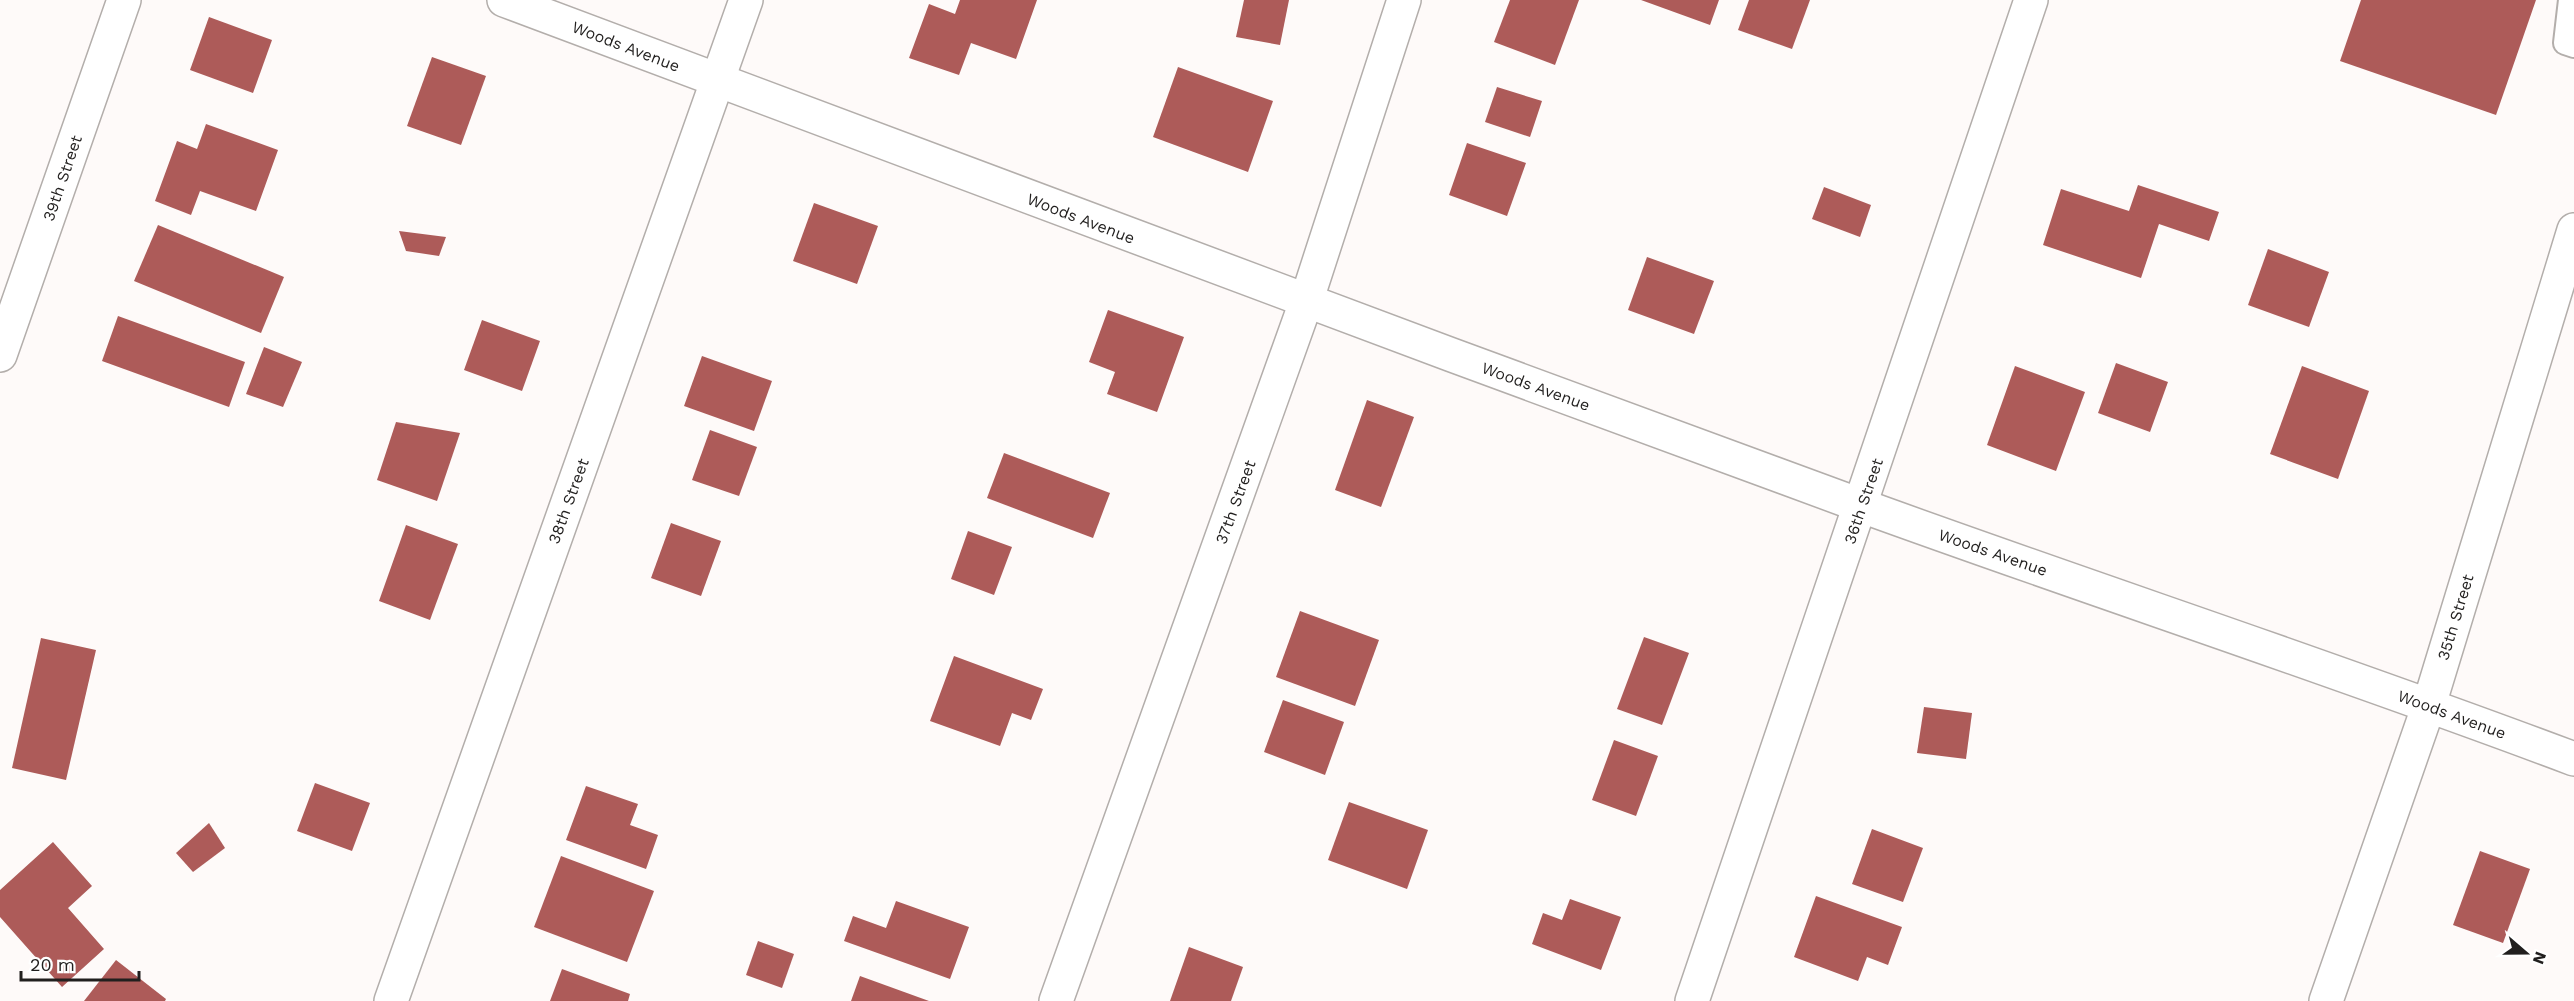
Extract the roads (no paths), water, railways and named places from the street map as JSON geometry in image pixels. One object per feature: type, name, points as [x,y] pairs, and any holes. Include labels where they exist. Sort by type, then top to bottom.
[{"type":"street","name":"39th Street","points":[[0,355],[124,0]]},
{"type":"street","name":"Woods Avenue","points":[[504,0],[1306,302],[1861,505],[2429,705],[2574,759]]},
{"type":"street","name":"38th Street","points":[[391,1001],[746,0]]},
{"type":"street","name":"37th Street","points":[[1056,1001],[1306,302],[1404,0]]},
{"type":"street","name":"36th Street","points":[[1692,1001],[2031,0]]},
{"type":"street","name":"35th Street","points":[[2326,1001],[2429,705],[2574,230]]},
{"type":"lane","points":[[2570,0],[2565,43],[2574,46]]}]
